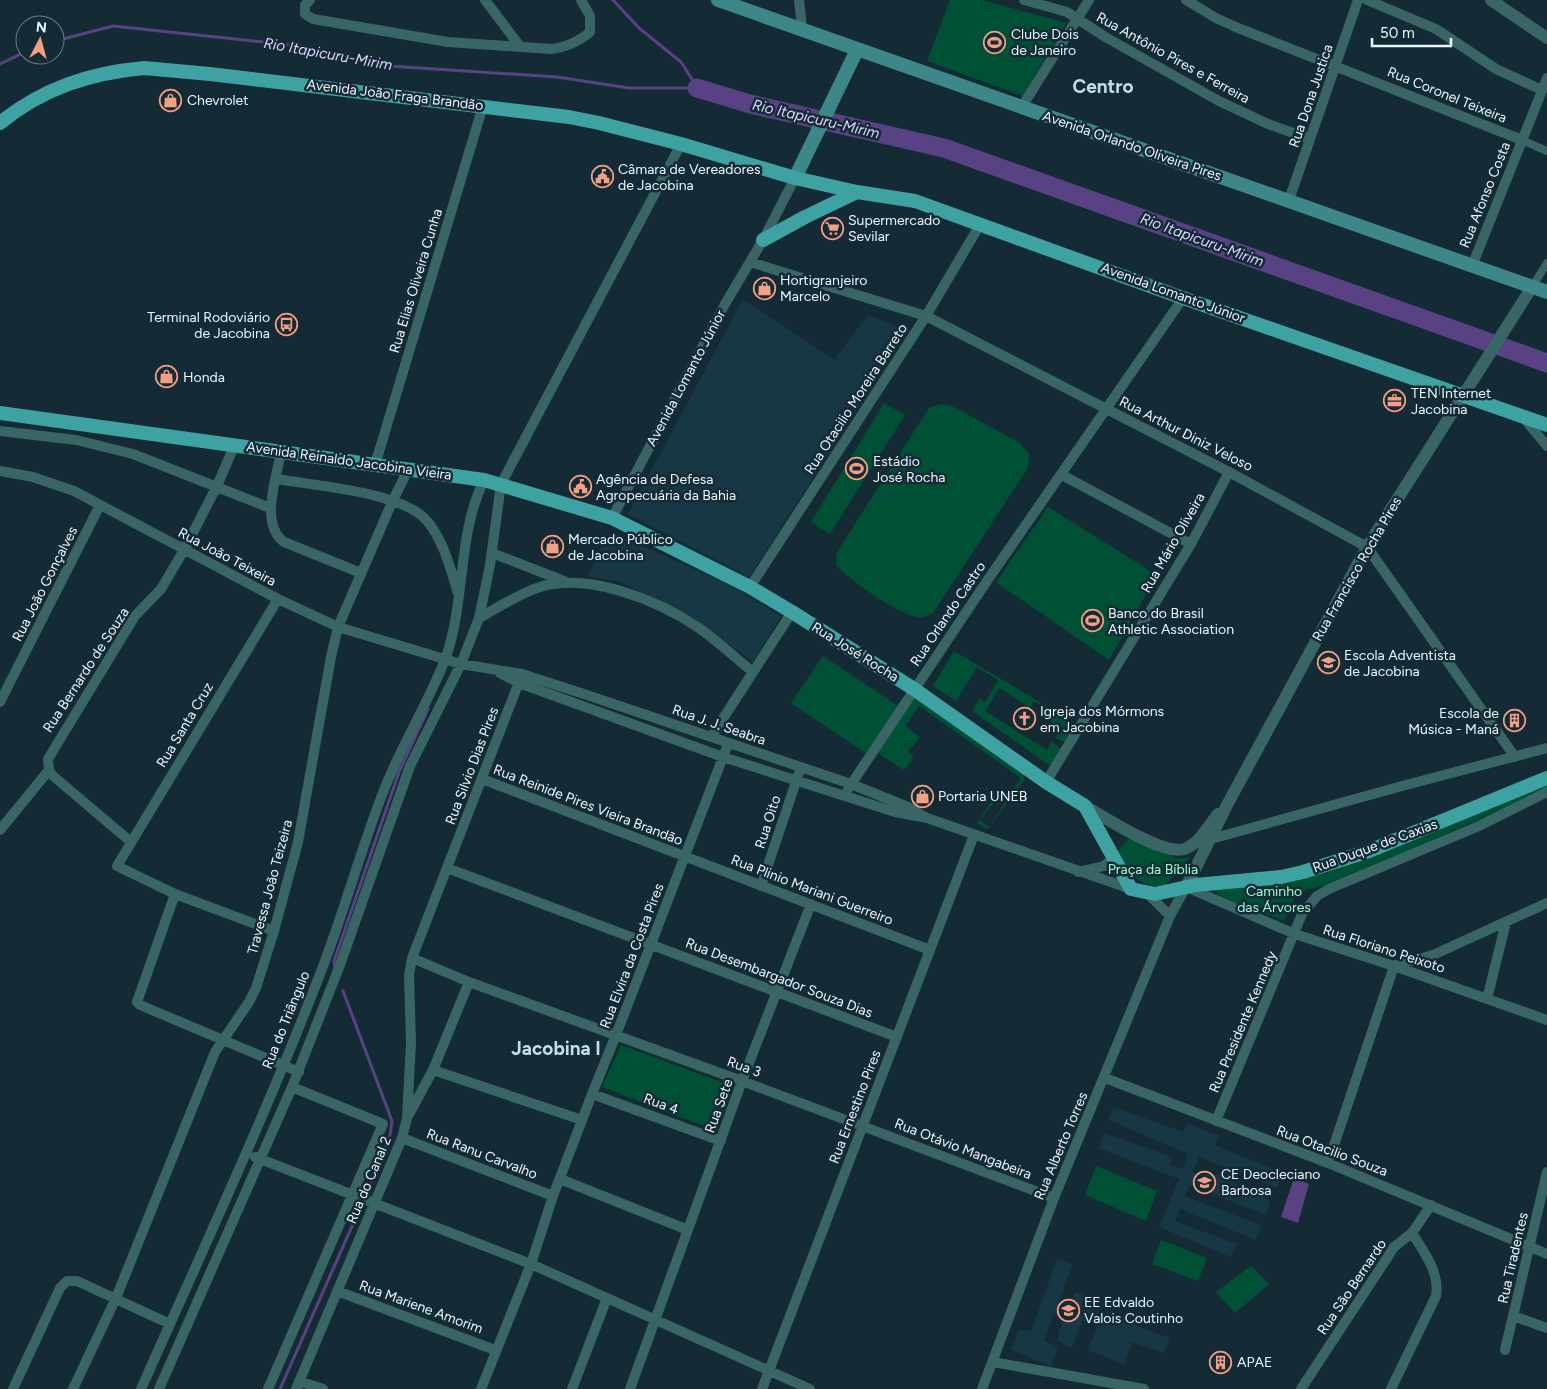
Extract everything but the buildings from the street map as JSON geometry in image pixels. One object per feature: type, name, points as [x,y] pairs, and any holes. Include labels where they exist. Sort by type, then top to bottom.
[{"type":"main road","name":"Avenida Orlando Oliveira Pires","points":[[718,0],[1547,292]]},
{"type":"main road","points":[[795,178],[857,50]]},
{"type":"main road","name":"Avenida João Fraga Brandão","points":[[0,123],[20,107],[62,85],[111,71],[144,68],[483,106],[599,123],[682,144],[795,178]]},
{"type":"main road","name":"Avenida Lomanto Júnior","points":[[795,178],[857,192],[915,201],[1183,298],[1466,389],[1523,416],[1547,425]]},
{"type":"main road","points":[[763,240],[857,192]]},
{"type":"main road","name":"Avenida Reinaldo Jacobina Vieira","points":[[0,413],[113,427],[484,480],[612,518]]},
{"type":"main road","name":"Rua José Rocha","points":[[612,518],[750,587],[792,612],[914,689],[1046,782],[1085,806]]},
{"type":"main road","name":"Rua Duque de Caxias","points":[[1148,894],[1191,886],[1281,877],[1303,872],[1369,851],[1547,778]]},
{"type":"main road","points":[[1085,806],[1131,889],[1148,894]]},
{"type":"street","points":[[310,0],[305,5],[305,14],[313,19],[448,42],[559,48],[584,37],[590,32],[592,22],[581,0]]},
{"type":"street","points":[[485,0],[519,46]]},
{"type":"street","points":[[799,0],[802,28]]},
{"type":"street","name":"Rua Antônio Pires e Ferreira","points":[[1024,0],[1058,9],[1077,18],[1107,38],[1219,101],[1268,124],[1310,139]]},
{"type":"street","points":[[1021,108],[1089,0]]},
{"type":"street","name":"Rua Coronel Teixeira","points":[[1186,0],[1238,28],[1547,151]]},
{"type":"street","name":"Rua Dona Justica","points":[[1289,200],[1358,0]]},
{"type":"street","points":[[1367,0],[1436,29],[1496,69],[1542,90]]},
{"type":"street","points":[[1491,0],[1547,38]]},
{"type":"street","name":"Rua Afonso Costa","points":[[1472,266],[1547,78]]},
{"type":"street","name":"Rua Elias Oliveira Cunha","points":[[375,465],[483,106]]},
{"type":"street","points":[[159,1389],[299,1072],[340,965],[410,766],[461,664],[479,618],[492,553],[500,484],[682,144]]},
{"type":"street","name":"Avenida Lomanto Júnior","points":[[612,518],[724,304],[763,240],[795,178]]},
{"type":"street","name":"Rua Otacilio Moreira Barreto","points":[[750,587],[926,316],[981,224]]},
{"type":"street","name":"Rua Arthur Diniz Veloso","points":[[750,262],[926,316],[1229,472],[1367,547],[1515,757]]},
{"type":"street","name":"Rua Francisco Rocha Pires","points":[[1170,916],[1191,886],[1227,805],[1367,547],[1547,263]]},
{"type":"street","name":"Rua Orlando Castro","points":[[844,796],[850,784],[914,689],[1183,298]]},
{"type":"street","points":[[1523,416],[1547,446]]},
{"type":"street","points":[[108,447],[113,427]]},
{"type":"street","points":[[0,431],[108,447],[133,454],[270,508]]},
{"type":"street","name":"Rua Bernardo de Souza","points":[[49,770],[48,759],[135,616],[161,589],[184,550],[217,486],[235,444]]},
{"type":"street","points":[[281,451],[270,508],[275,533],[284,542],[361,573]]},
{"type":"street","name":"Rua João Teixeira","points":[[0,470],[55,484],[100,505],[278,599],[338,627],[445,658]]},
{"type":"street","name":"Travessa João Teizeira","points":[[73,1389],[116,1298],[222,1039],[249,1002],[274,931],[298,842],[338,627],[408,470]]},
{"type":"street","name":"Rua Mário Oliveira","points":[[1046,782],[1191,544],[1229,472]]},
{"type":"street","points":[[1062,475],[1191,544]]},
{"type":"street","points":[[277,479],[393,500],[420,513],[429,523],[449,564],[460,600]]},
{"type":"street","name":"Rua do Triângulo","points":[[142,1389],[283,1065],[325,960],[385,787],[445,658],[460,600],[469,524],[477,495],[484,480]]},
{"type":"street","name":"Rua João Gonçalves","points":[[0,702],[100,505]]},
{"type":"street","points":[[492,553],[570,583]]},
{"type":"street","points":[[479,618],[536,588],[555,583],[592,584],[613,588],[641,598],[699,628],[753,672]]},
{"type":"street","name":"Rua Santa Cruz","points":[[175,894],[116,866],[278,599]]},
{"type":"street","points":[[711,737],[792,612]]},
{"type":"street","name":"Rua J. J. Seabra","points":[[445,658],[461,664],[497,671],[587,695],[801,767],[908,807],[927,818],[1131,889]]},
{"type":"street","name":"Rua J. J. Seabra","points":[[520,678],[583,706],[723,757],[906,815],[927,818]]},
{"type":"street","name":"Rua Silvio Dias Pires","points":[[408,1118],[411,1043],[409,975],[412,958],[520,678]]},
{"type":"street","points":[[583,706],[587,695]]},
{"type":"street","name":"Rua Elvira da Costa Pires","points":[[481,1389],[531,1264],[553,1196],[728,744]]},
{"type":"street","points":[[1211,839],[1547,748]]},
{"type":"street","name":"Rua Oito","points":[[761,886],[801,767]]},
{"type":"street","points":[[0,830],[49,770],[131,842]]},
{"type":"street","name":"Rua Reinide Pires Vieira Brandão","points":[[482,778],[685,857]]},
{"type":"street","name":"Rua Duque de Caxias","points":[[1295,934],[1309,904],[1329,889],[1479,826],[1547,792]]},
{"type":"street","points":[[1085,806],[1126,830],[1168,849],[1178,851],[1187,849],[1227,805]]},
{"type":"street","name":"Rua Ernestino Pires","points":[[762,1389],[974,835]]},
{"type":"street","name":"Rua Plinio Mariani Guerreiro","points":[[685,857],[930,950]]},
{"type":"street","points":[[1078,872],[1104,866],[1114,858]]},
{"type":"street","name":"Rua Desembargador Souza Dias","points":[[447,868],[896,1037]]},
{"type":"street","name":"Rua Floriano Peixoto","points":[[1191,886],[1295,934],[1394,966],[1547,1020]]},
{"type":"street","points":[[274,931],[175,894],[138,1002],[140,1005],[299,1072]]},
{"type":"street","points":[[1148,894],[1170,916]]},
{"type":"street","points":[[1328,1163],[1394,966],[1433,956],[1547,903]]},
{"type":"street","name":"Rua Sete","points":[[630,1389],[742,1081],[811,904]]},
{"type":"street","name":"Rua Alberto Torres","points":[[982,1389],[1054,1198],[1105,1078],[1170,916]]},
{"type":"street","points":[[1486,999],[1506,922]]},
{"type":"street","name":"Rua Presidente Kennedy","points":[[1216,1121],[1295,934]]},
{"type":"street","name":"Rua 3","points":[[412,958],[469,982],[863,1126]]},
{"type":"street","name":"Rua do Canal 2","points":[[297,1385],[402,1138],[408,1118],[433,1070],[469,982]]},
{"type":"street","points":[[433,1070],[582,1120]]},
{"type":"street","name":"Rua Otacilio Souza","points":[[1105,1078],[1328,1163],[1547,1254]]},
{"type":"street","name":"Rua do Canal 2","points":[[268,1389],[351,1193],[383,1124],[292,1088]]},
{"type":"street","name":"Rua 4","points":[[592,1094],[721,1141]]},
{"type":"street","name":"Rua Otávio Mangabeira","points":[[863,1126],[1054,1198]]},
{"type":"street","name":"Rua Ranu Carvalho","points":[[402,1138],[553,1196]]},
{"type":"street","points":[[246,1153],[375,1201],[531,1264],[810,1389]]},
{"type":"street","name":"Rua Tiradentes","points":[[1505,1350],[1547,1172]]},
{"type":"street","points":[[560,1179],[688,1230]]},
{"type":"street","name":"Rua São Bernardo","points":[[1301,1389],[1386,1258],[1394,1247],[1412,1233],[1431,1205]]},
{"type":"street","points":[[1391,1389],[1436,1296],[1435,1274],[1412,1233]]},
{"type":"street","points":[[13,1389],[63,1284],[67,1281],[77,1281],[170,1324]]},
{"type":"street","name":"Rua Mariene Amorim","points":[[337,1291],[495,1350]]},
{"type":"street","points":[[572,1389],[607,1298]]},
{"type":"street","points":[[1513,1316],[1547,1328]]},
{"type":"street","points":[[993,1362],[1144,1389]]},
{"type":"street","points":[[297,1385],[323,1389]]},
{"type":"shaded area","points":[[743,299],[834,360],[868,315],[908,331],[749,577],[628,514]]},
{"type":"shaded area","points":[[608,533],[645,547],[732,586],[781,616],[753,662],[693,617],[620,582],[588,576]]},
{"type":"shaded area","name":"CE Deocleciano Barbosa","points":[[1113,1107],[1183,1132],[1187,1123],[1219,1136],[1215,1145],[1282,1173],[1277,1188],[1199,1157],[1192,1172],[1201,1176],[1205,1170],[1270,1200],[1266,1215],[1189,1185],[1185,1196],[1261,1225],[1256,1240],[1180,1209],[1175,1221],[1237,1244],[1231,1257],[1159,1227],[1179,1179],[1099,1148],[1104,1133],[1172,1157],[1170,1165],[1183,1169],[1188,1154],[1109,1120]]},
{"type":"shaded area","points":[[1294,1178],[1309,1184],[1298,1223],[1281,1217]]},
{"type":"shaded area","name":"EE Edvaldo Valois Coutinho","points":[[1057,1259],[1072,1264],[1059,1303],[1069,1307],[1075,1292],[1090,1297],[1088,1307],[1170,1338],[1164,1353],[1132,1342],[1124,1365],[1088,1350],[1097,1326],[1082,1320],[1072,1348],[1057,1341],[1063,1318],[1053,1314],[1044,1341],[1058,1347],[1051,1366],[1011,1350],[1019,1329],[1031,1332]]},
{"type":"green space","name":"Clube Dois de Janeiro","points":[[950,0],[983,0],[1066,23],[1023,96],[927,61]]},
{"type":"green space","name":"Estádio José Rocha","points":[[884,403],[905,415],[830,534],[811,522]]},
{"type":"green space","points":[[941,404],[952,406],[1020,443],[1029,454],[1028,468],[933,613],[920,617],[909,615],[887,604],[852,579],[836,565],[837,552],[929,408]]},
{"type":"green space","name":"Banco do Brasil Athletic Association","points":[[1048,507],[1157,575],[1109,660],[996,582]]},
{"type":"green space","points":[[954,651],[1080,726],[1070,744],[1055,738],[1061,728],[1045,718],[1049,710],[1034,701],[1030,708],[1000,688],[985,711],[1047,750],[1052,742],[1065,752],[1055,769],[972,711],[979,699],[985,702],[998,680],[977,667],[956,701],[933,686]]},
{"type":"green space","points":[[823,656],[898,706],[866,753],[791,703]]},
{"type":"green space","points":[[911,694],[1025,772],[1024,780],[988,829],[977,823],[998,792],[1000,795],[980,820],[989,827],[1021,778],[919,706],[905,726],[920,737],[908,752],[914,757],[904,770],[873,750]]},
{"type":"green space","name":"Caminho das Árvores","points":[[1547,780],[1547,789],[1339,882],[1298,892],[1284,921],[1221,897],[1213,886],[1288,880]]},
{"type":"green space","name":"Praça da Bíblia","points":[[1129,838],[1179,859],[1190,857],[1164,886],[1147,884],[1131,872],[1117,852]]},
{"type":"green space","points":[[621,1045],[732,1086],[717,1131],[602,1087]]},
{"type":"green space","points":[[1096,1166],[1157,1191],[1146,1221],[1085,1195]]},
{"type":"green space","points":[[1161,1240],[1207,1258],[1198,1281],[1152,1264]]},
{"type":"green space","points":[[1251,1266],[1269,1284],[1235,1313],[1216,1292]]},
{"type":"waterway","points":[[613,0],[639,28],[681,62],[697,87]]},
{"type":"waterway","name":"Rio Itapicuru-Mirim","points":[[65,38],[113,26],[301,46],[374,65],[557,77],[629,88],[697,88]]},
{"type":"waterway","name":"Rio Itapicuru-Mirim","points":[[0,64],[15,57]]},
{"type":"waterway","name":"Rio Itapicuru-Mirim","points":[[697,88],[750,104],[944,148],[1547,363]]},
{"type":"waterway","points":[[335,969],[334,961],[399,772],[428,709]]},
{"type":"waterway","points":[[343,991],[392,1121],[390,1135],[368,1190]]},
{"type":"waterway","points":[[280,1389],[361,1206]]},
{"type":"place","name":"Clube Dois de Janeiro","points":[[995,42]]},
{"type":"place","name":"Chevrolet","points":[[171,100]]},
{"type":"place","name":"Câmara de Vereadores de Jacobina","points":[[602,177]]},
{"type":"place","name":"Supermercado Sevilar","points":[[832,228]]},
{"type":"place","name":"Hortigranjeiro Marcelo","points":[[764,288]]},
{"type":"place","name":"Terminal Rodoviário de Jacobina","points":[[286,325]]},
{"type":"place","name":"Honda","points":[[167,377]]},
{"type":"place","name":"TEN Internet Jacobina","points":[[1395,401]]},
{"type":"place","name":"Estádio José Rocha","points":[[857,469]]},
{"type":"place","name":"Agência de Defesa Agropecuária da Bahia","points":[[580,487]]},
{"type":"place","name":"Mercado Público de Jacobina","points":[[552,547]]},
{"type":"place","name":"Banco do Brasil Athletic Association","points":[[1092,621]]},
{"type":"place","name":"Escola Adventista de Jacobina","points":[[1328,663]]},
{"type":"place","name":"Igreja dos Mórmons em Jacobina","points":[[1024,719]]},
{"type":"place","name":"Escola de Música - Maná","points":[[1515,721]]},
{"type":"place","name":"Portaria UNEB","points":[[922,796]]},
{"type":"place","name":"CE Deocleciano Barbosa","points":[[1205,1182]]},
{"type":"place","name":"EE Edvaldo Valois Coutinho","points":[[1068,1310]]},
{"type":"place","name":"APAE","points":[[1221,1362]]},
{"type":"district","name":"Centro","points":[[1103,86]]},
{"type":"district","name":"Jacobina I","points":[[556,1048]]}]
